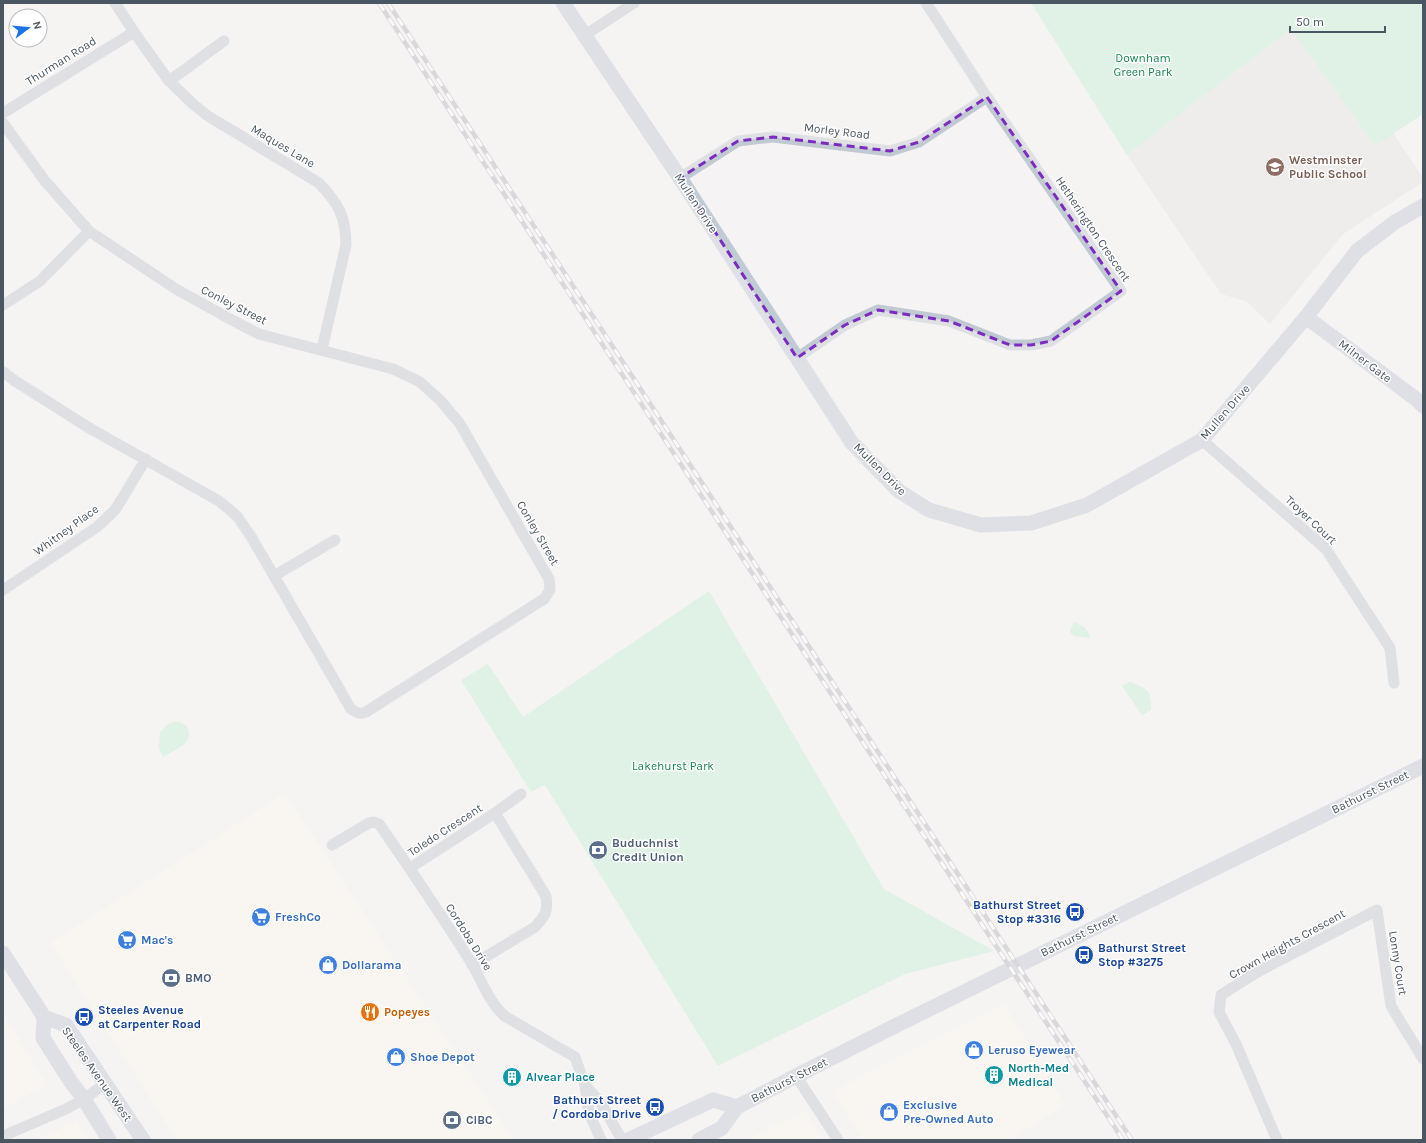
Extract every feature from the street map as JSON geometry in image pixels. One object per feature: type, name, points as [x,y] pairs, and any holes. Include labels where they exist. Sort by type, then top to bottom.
[{"type":"street","name":"Maques Lane","points":[[115,3],[169,81],[194,105],[208,116],[319,183],[332,196],[340,211],[346,228],[346,245],[322,349]]},
{"type":"street","name":"Mullen Drive","points":[[563,3],[680,178],[852,443],[899,491],[929,510],[981,525],[1031,523],[1087,505],[1202,440],[1306,317],[1357,250],[1396,222],[1423,206]]},
{"type":"street","points":[[585,35],[634,3]]},
{"type":"street","name":"Hetherington Crescent","points":[[797,358],[845,325],[878,310],[949,321],[1010,345],[1031,345],[1051,341],[1121,291],[986,97],[926,3]]},
{"type":"street","name":"Thurman Road","points":[[3,113],[134,32]]},
{"type":"street","points":[[169,81],[224,41]]},
{"type":"street","name":"Morley Road","points":[[680,178],[738,141],[773,136],[890,151],[919,142],[986,97]]},
{"type":"street","name":"Conley Street","points":[[3,122],[45,181],[89,231],[176,289],[259,334],[322,349],[393,369],[420,382],[441,401],[460,424],[549,579],[550,590],[544,599],[362,714],[358,713],[351,709],[252,538],[237,516],[219,501],[91,429],[3,372]]},
{"type":"street","points":[[3,305],[40,281],[89,231]]},
{"type":"street","name":"Milner Gate","points":[[1306,317],[1416,399],[1423,406]]},
{"type":"street","name":"Troyer Court","points":[[1202,440],[1326,549],[1390,648],[1394,683]]},
{"type":"street","name":"Whitney Place","points":[[3,590],[97,527],[115,510],[146,459]]},
{"type":"street","points":[[274,576],[335,540]]},
{"type":"street","name":"Bathurst Street","points":[[700,1140],[722,1128],[737,1107],[796,1076],[1423,766]]},
{"type":"street","name":"Toledo Crescent","points":[[410,868],[495,813],[521,794]]},
{"type":"street","name":"Toledo Crescent","points":[[472,965],[535,927],[543,919],[548,908],[546,896],[495,813]]},
{"type":"street","name":"Cordoba Drive","points":[[332,845],[370,822],[379,824],[410,868],[472,965],[498,1011],[575,1058],[585,1085],[589,1113],[601,1140]]},
{"type":"street","name":"Lonny Court","points":[[1377,910],[1391,1006],[1423,1060]]},
{"type":"street","name":"Crown Heights Crescent","points":[[1277,1140],[1236,1044],[1219,1012],[1221,995],[1259,972],[1377,910]]},
{"type":"street","points":[[3,953],[44,1017]]},
{"type":"street","name":"Steeles Avenue West","points":[[109,1140],[84,1099],[71,1082],[43,1038],[44,1017],[66,1025],[143,1140]]},
{"type":"street","points":[[796,1076],[838,1140]]},
{"type":"street","points":[[3,1136],[66,1109],[84,1099],[106,1083]]},
{"type":"street","name":"Cordoba Drive","points":[[585,1085],[601,1103],[622,1140]]},
{"type":"street","name":"Bathurst Street","points":[[628,1140],[713,1100],[737,1107]]},
{"type":"highlighted area","points":[[987,97],[1121,291],[1051,341],[1031,345],[1010,345],[949,321],[878,310],[845,325],[797,358],[680,178],[738,141],[773,137],[890,151],[919,142]]},
{"type":"shaded area","name":"Westminster Public School","points":[[1291,29],[1375,146],[1393,133],[1423,178],[1423,182],[1343,234],[1270,324],[1246,301],[1221,294],[1127,155]]},
{"type":"shaded area","points":[[285,793],[514,1140],[177,1140],[50,943]]},
{"type":"shaded area","points":[[1004,1004],[1066,1105],[1009,1140],[863,1140],[832,1091]]},
{"type":"shaded area","points":[[3,1012],[47,1085],[3,1108]]},
{"type":"shaded area","points":[[805,1111],[823,1140],[745,1140]]},
{"type":"shaded area","points":[[77,1121],[89,1140],[38,1140]]},
{"type":"green space","name":"Downham Green Park","points":[[1031,3],[1423,3],[1423,114],[1375,146],[1291,29],[1127,155]]},
{"type":"green space","name":"Lakehurst Park","points":[[709,591],[884,889],[994,951],[905,974],[718,1066],[545,785],[531,792],[461,680],[488,664],[523,717]]},
{"type":"green space","points":[[1074,622],[1085,628],[1090,638],[1074,636],[1070,632]]},
{"type":"green space","points":[[1130,682],[1145,688],[1149,694],[1151,710],[1142,715],[1122,686]]},
{"type":"green space","points":[[179,722],[186,725],[189,731],[189,736],[184,745],[163,757],[159,748],[160,732],[168,724]]},
{"type":"railway","points":[[379,3],[1123,1140]]},
{"type":"railway","points":[[388,3],[1132,1140]]},
{"type":"place","name":"Westminster Public School","points":[[1275,167]]},
{"type":"place","name":"Buduchnist Credit Union","points":[[598,850]]},
{"type":"place","name":"Bathurst Street Stop #3316","points":[[1075,912]]},
{"type":"place","name":"FreshCo","points":[[261,917]]},
{"type":"place","name":"Mac's","points":[[127,940]]},
{"type":"place","name":"Bathurst Street Stop #3275","points":[[1084,955]]},
{"type":"place","name":"Dollarama","points":[[328,965]]},
{"type":"place","name":"BMO","points":[[171,978]]},
{"type":"place","name":"Popeyes","points":[[370,1012]]},
{"type":"place","name":"Steeles Avenue at Carpenter Road","points":[[84,1017]]},
{"type":"place","name":"Leruso Eyewear","points":[[974,1050]]},
{"type":"place","name":"Shoe Depot","points":[[396,1057]]},
{"type":"place","name":"North-Med Medical","points":[[994,1075]]},
{"type":"place","name":"Alvear Place","points":[[512,1077]]},
{"type":"place","name":"Bathurst Street / Cordoba Drive","points":[[655,1107]]},
{"type":"place","name":"Exclusive Pre-Owned Auto","points":[[889,1112]]},
{"type":"place","name":"CIBC","points":[[452,1120]]}]
